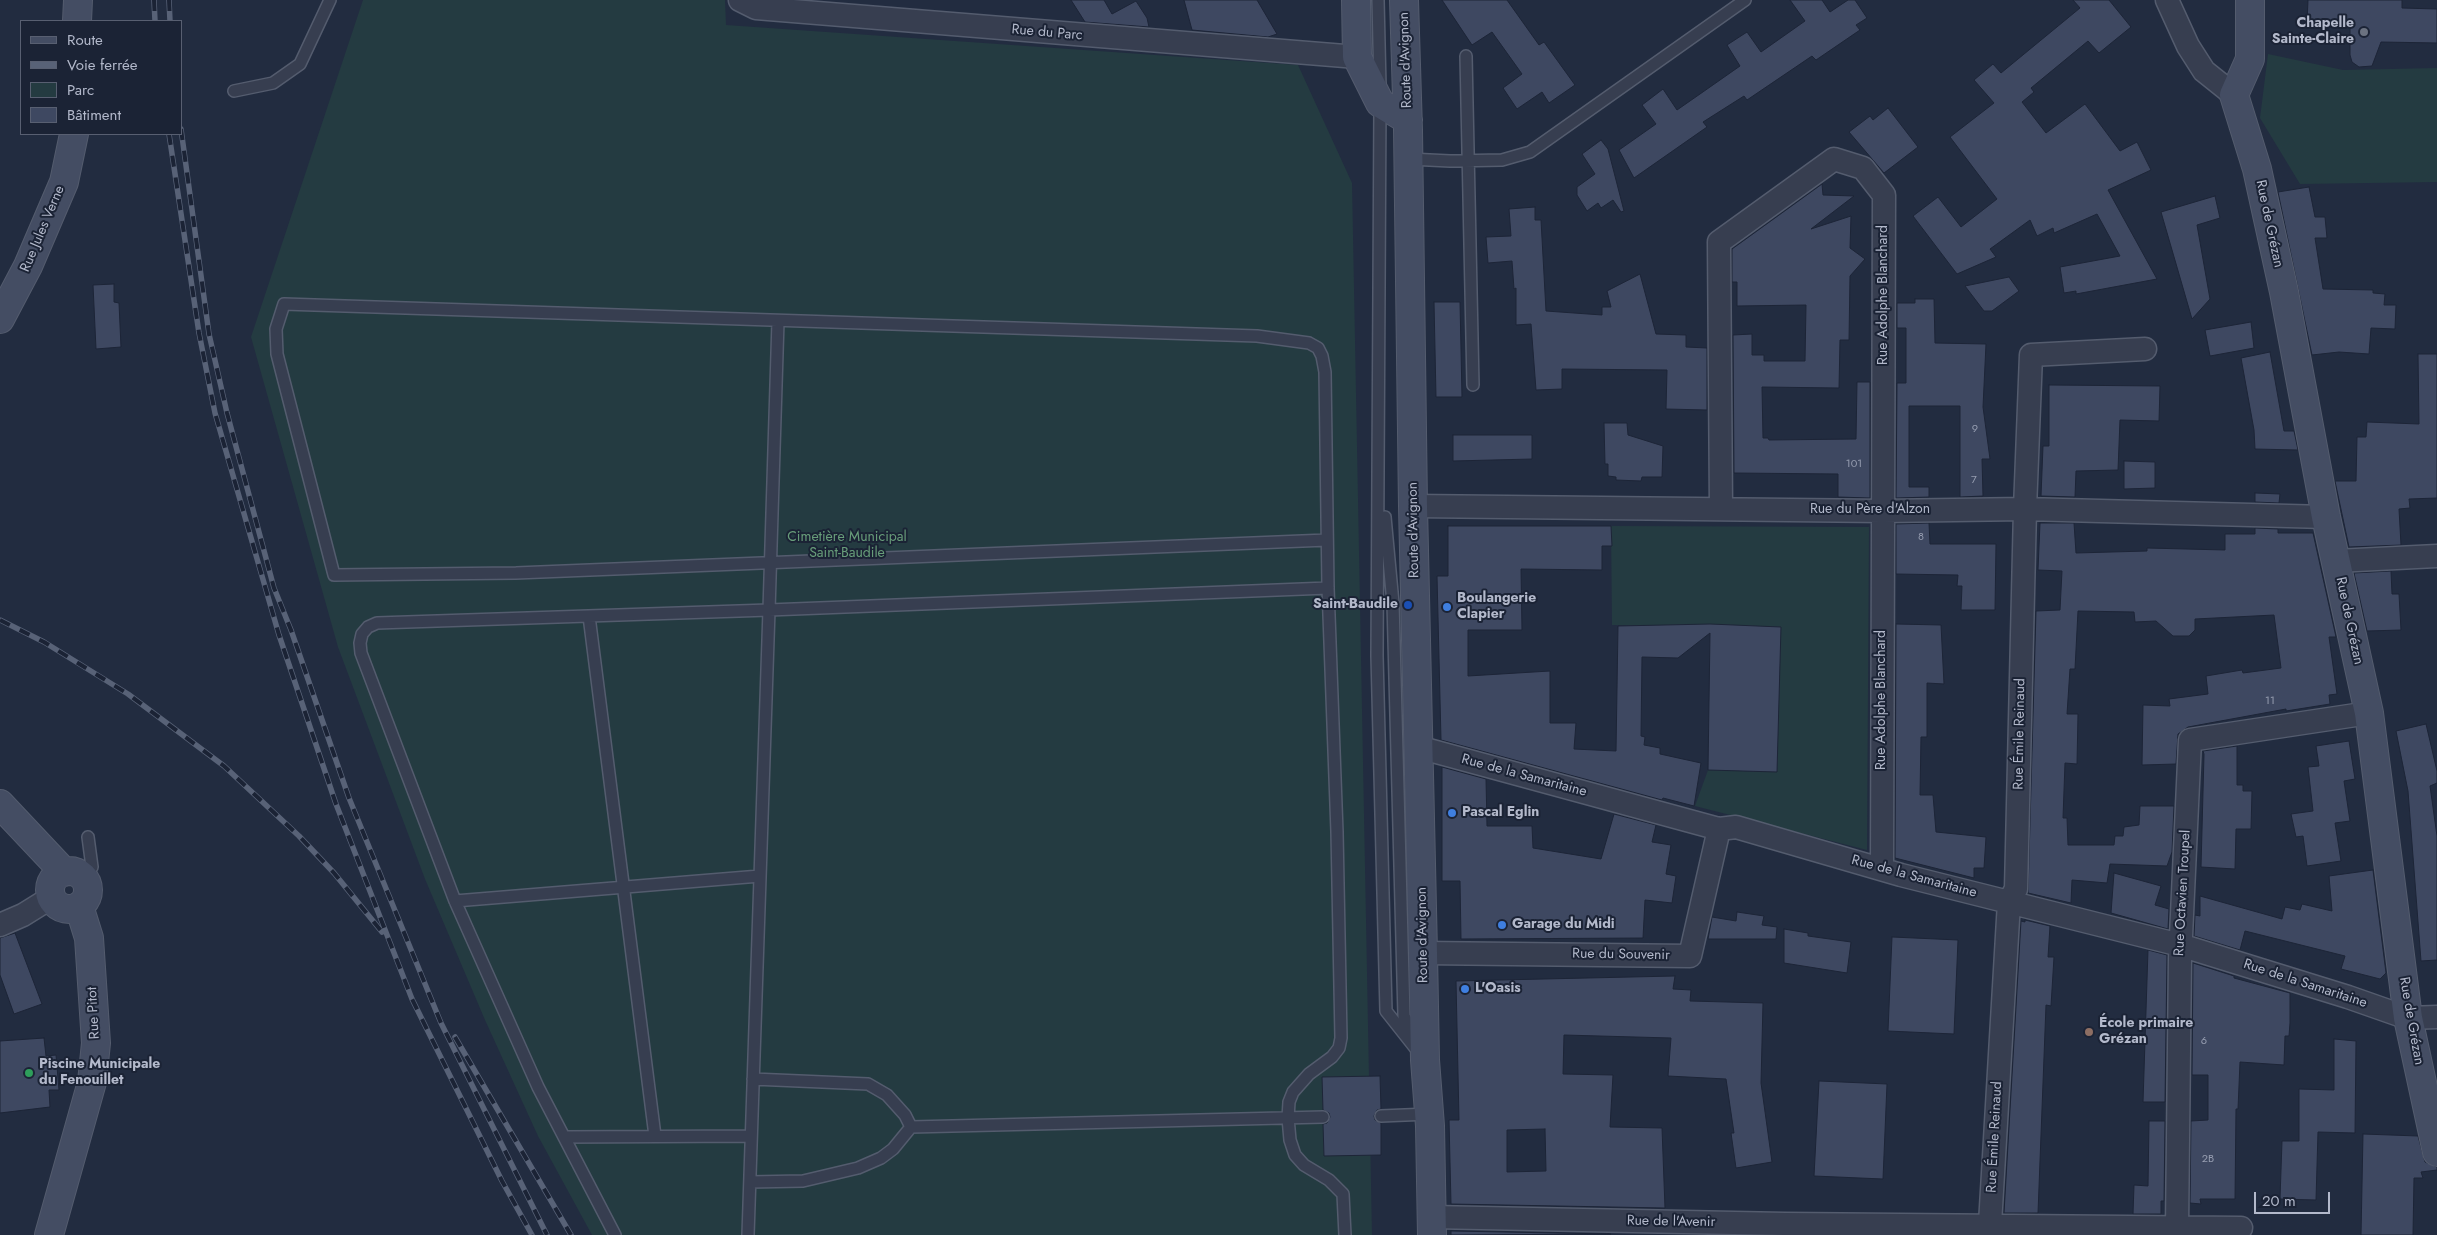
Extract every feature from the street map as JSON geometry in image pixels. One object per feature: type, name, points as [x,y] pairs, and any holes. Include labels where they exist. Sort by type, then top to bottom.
[{"type":"street","points":[[78,0],[78,20]]},
{"type":"street","name":"Rue du Parc","points":[[740,0],[756,8],[1357,57]]},
{"type":"street","name":"Route d'Avignon","points":[[1356,0],[1357,57],[1380,103],[1408,120]]},
{"type":"street","name":"Route d'Avignon","points":[[1404,0],[1409,159],[1413,506],[1425,1060],[1419,1117],[1425,1231]]},
{"type":"street","points":[[2167,0],[2188,46],[2204,71],[2234,95],[2250,59],[2250,0]]},
{"type":"street","name":"Rue de Grézan","points":[[2234,95],[2257,169],[2284,292],[2326,517],[2369,713],[2408,1018],[2437,1152]]},
{"type":"street","name":"Rue Jules Verne","points":[[0,320],[28,266],[64,182],[74,135]]},
{"type":"street","name":"Rue Adolphe Blanchard","points":[[1722,509],[1719,242],[1834,159],[1863,168],[1884,195],[1882,869]]},
{"type":"street","name":"Rue Émile Reinaud","points":[[1990,1224],[2009,902],[2016,888],[2025,509],[2032,355],[2145,349]]},
{"type":"street","name":"Rue du Père d'Alzon","points":[[1413,506],[1883,511],[2025,509],[2326,517]]},
{"type":"street","points":[[2336,560],[2437,556]]},
{"type":"street","name":"Rue Octavien Troupel","points":[[2177,1228],[2180,945],[2190,740],[2369,713]]},
{"type":"street","name":"Rue de la Samaritaine","points":[[1418,747],[1719,829],[1736,827],[1882,869],[2180,945],[2348,997],[2408,1018]]},
{"type":"street","points":[[0,804],[72,874],[85,879],[88,891],[84,902],[79,906],[67,909],[60,906],[52,897],[51,885],[54,880],[72,874]]},
{"type":"street","name":"Rue du Souvenir","points":[[1423,953],[1690,956],[1719,829]]},
{"type":"street","points":[[0,925],[23,915],[52,897]]},
{"type":"street","name":"Rue Pitot","points":[[49,1235],[92,1082],[96,1043],[89,938],[79,906]]},
{"type":"street","points":[[2408,1018],[2437,1017]]},
{"type":"street","name":"Rue de l'Avenir","points":[[1425,1231],[1785,1229],[1990,1224],[2110,1231],[2241,1228]]},
{"type":"lane","points":[[234,91],[273,83],[300,64],[330,0]]},
{"type":"lane","points":[[1378,0],[1380,103],[1377,656],[1386,1011],[1425,1060]]},
{"type":"lane","points":[[1409,159],[1502,160],[1530,152],[1738,2]]},
{"type":"lane","points":[[1466,56],[1473,385]]},
{"type":"lane","points":[[1327,540],[516,573],[334,575],[277,354],[276,329],[284,304],[1257,336],[1309,343],[1318,348],[1322,356],[1325,372],[1328,588],[1337,832],[1341,1038],[1339,1048],[1332,1057],[1310,1074],[1293,1092],[1289,1102],[1288,1118],[1290,1140],[1295,1154],[1304,1165],[1329,1180],[1343,1194],[1345,1235]]},
{"type":"lane","points":[[748,1235],[778,320]]},
{"type":"lane","points":[[1379,457],[1393,603],[1404,1016],[1425,1060]]},
{"type":"lane","points":[[615,1235],[538,1087],[455,901],[361,653],[360,643],[362,634],[368,627],[377,623],[1328,588]]},
{"type":"lane","points":[[589,616],[655,1136]]},
{"type":"lane","points":[[72,874],[92,867],[88,837]]},
{"type":"lane","points":[[455,901],[760,876]]},
{"type":"lane","points":[[753,1079],[868,1084],[888,1095],[905,1115],[911,1127]]},
{"type":"lane","points":[[1381,1116],[1419,1117]]},
{"type":"lane","points":[[750,1182],[803,1181],[858,1168],[881,1158],[893,1149],[911,1127],[1323,1117]]},
{"type":"lane","points":[[564,1137],[751,1136]]},
{"type":"green space","name":"Cimetière Municipal Saint-Baudile","points":[[363,0],[725,0],[726,25],[1298,65],[1352,183],[1372,1235],[592,1235],[538,1136],[485,1020],[425,879],[338,647],[251,337]]},
{"type":"green space","points":[[2268,54],[2343,70],[2437,68],[2437,182],[2300,184],[2260,118]]},
{"type":"green space","points":[[1611,526],[1869,527],[1867,850],[1695,806],[1708,770],[1777,772],[1781,627],[1612,625]]},
{"type":"building","points":[[1071,0],[1104,0],[1112,14],[1136,1],[1147,18],[1149,27],[1085,22]]},
{"type":"building","points":[[1184,0],[1257,0],[1277,34],[1268,37],[1192,30]]},
{"type":"building","points":[[1442,0],[1507,0],[1539,45],[1544,42],[1575,85],[1549,103],[1542,92],[1517,109],[1503,88],[1522,74],[1492,32],[1472,45]]},
{"type":"building","points":[[1790,0],[1822,0],[1830,12],[1848,0],[1855,0],[1867,18],[1856,25],[1860,30],[1816,60],[1812,56],[1747,100],[1744,96],[1703,122],[1707,127],[1634,178],[1619,150],[1656,124],[1642,105],[1663,89],[1677,110],[1740,66],[1727,45],[1747,32],[1761,52],[1805,21]]},
{"type":"building","points":[[2073,0],[2109,0],[2131,27],[2099,53],[2088,41],[2031,88],[2034,92],[2022,102],[2046,133],[2085,104],[2120,151],[2137,142],[2151,170],[2108,190],[2157,279],[2076,294],[2076,291],[2064,293],[2060,267],[2120,256],[2097,214],[2054,233],[2053,228],[2037,236],[2030,220],[1990,249],[1996,257],[1957,274],[1913,216],[1938,197],[1961,227],[1997,199],[1950,137],[1994,103],[1974,80],[1993,64],[2001,73],[2080,8]]},
{"type":"building","points":[[2308,0],[2402,0],[2402,8],[2437,9],[2437,43],[2381,42],[2372,66],[2359,67],[2352,62],[2350,55],[2350,23],[2307,22]]},
{"type":"building","points":[[1888,108],[1918,147],[1884,173],[1849,132],[1870,116],[1873,120]]},
{"type":"building","points":[[1601,140],[1608,149],[1624,211],[1621,212],[1613,200],[1601,208],[1598,203],[1587,211],[1577,195],[1577,187],[1595,174],[1582,154]]},
{"type":"building","points":[[1822,184],[1823,195],[1854,196],[1811,229],[1851,216],[1850,248],[1865,259],[1850,276],[1849,340],[1840,340],[1839,388],[1762,387],[1763,438],[1768,438],[1769,440],[1856,439],[1857,382],[1870,382],[1870,498],[1838,497],[1838,474],[1734,473],[1733,335],[1752,334],[1752,355],[1764,355],[1764,361],[1805,361],[1806,305],[1737,306],[1737,282],[1732,282],[1732,249]]},
{"type":"building","points":[[2309,187],[2315,217],[2325,217],[2327,238],[2315,238],[2323,289],[2373,290],[2373,293],[2385,294],[2384,305],[2396,305],[2395,329],[2371,328],[2369,354],[2339,352],[2312,355],[2278,192]]},
{"type":"building","points":[[2215,196],[2220,218],[2197,225],[2210,299],[2192,319],[2161,212]]},
{"type":"building","points":[[1535,207],[1535,220],[1541,220],[1546,311],[1602,315],[1602,307],[1611,307],[1607,291],[1640,274],[1656,334],[1686,335],[1686,347],[1707,348],[1707,410],[1666,409],[1667,370],[1562,369],[1562,389],[1536,390],[1531,324],[1516,325],[1516,288],[1514,289],[1512,261],[1488,263],[1486,237],[1511,236],[1509,209]]},
{"type":"building","points":[[2009,277],[2019,291],[1992,311],[1984,311],[1965,286]]},
{"type":"building","points":[[114,284],[114,302],[119,303],[121,347],[96,349],[93,285]]},
{"type":"building","points":[[1915,299],[1934,299],[1935,343],[1986,344],[1983,407],[1990,459],[1982,459],[1983,496],[1960,497],[1960,406],[1909,406],[1909,487],[1929,487],[1929,497],[1896,498],[1897,383],[1906,383],[1906,328],[1897,328],[1897,303],[1915,303]]},
{"type":"building","points":[[1434,302],[1460,302],[1462,397],[1436,397]]},
{"type":"building","points":[[2251,322],[2254,348],[2210,356],[2205,330]]},
{"type":"building","points":[[2270,352],[2284,431],[2294,431],[2298,450],[2255,449],[2254,430],[2241,358]]},
{"type":"building","points":[[2418,354],[2437,354],[2437,498],[2409,499],[2410,508],[2399,509],[2401,545],[2349,547],[2335,481],[2356,481],[2357,437],[2366,437],[2367,422],[2419,424]]},
{"type":"building","points":[[2049,385],[2160,386],[2159,421],[2120,420],[2118,470],[2076,471],[2075,497],[2041,496],[2043,446],[2049,446]]},
{"type":"building","points":[[1604,423],[1627,423],[1628,435],[1663,446],[1662,477],[1642,477],[1641,481],[1616,480],[1616,477],[1608,476],[1608,464],[1605,464]]},
{"type":"building","points":[[1453,435],[1532,435],[1532,459],[1453,461]]},
{"type":"building","points":[[2124,461],[2155,462],[2155,488],[2124,489]]},
{"type":"building","points":[[2255,493],[2280,494],[2279,503],[2255,502]]},
{"type":"building","points":[[1929,523],[1930,544],[1996,544],[1995,610],[1961,610],[1962,586],[1957,586],[1958,575],[1896,574],[1896,524]]},
{"type":"building","points":[[2040,523],[2074,523],[2076,553],[2147,551],[2147,548],[2225,550],[2225,534],[2255,534],[2255,528],[2278,529],[2278,533],[2313,533],[2336,637],[2329,637],[2337,694],[2329,695],[2330,704],[2286,711],[2286,709],[2188,727],[2178,734],[2176,764],[2142,765],[2143,705],[2170,706],[2169,699],[2208,694],[2206,676],[2242,670],[2243,673],[2281,668],[2274,615],[2195,619],[2195,630],[2189,636],[2173,636],[2156,621],[2135,622],[2134,612],[2078,611],[2075,669],[2070,669],[2067,714],[2078,714],[2077,764],[2065,763],[2063,818],[2067,818],[2068,845],[2114,845],[2115,836],[2123,836],[2124,827],[2139,825],[2140,806],[2174,806],[2172,852],[2167,866],[2110,864],[2107,883],[2072,880],[2071,903],[2028,893],[2036,611],[2060,610],[2062,571],[2038,570]]},
{"type":"building","points":[[1448,526],[1611,526],[1612,546],[1602,546],[1602,570],[1521,569],[1522,630],[1468,630],[1468,676],[1550,671],[1550,723],[1576,723],[1574,749],[1616,751],[1618,626],[1710,624],[1781,627],[1777,772],[1708,770],[1710,633],[1678,658],[1642,657],[1641,736],[1645,737],[1644,745],[1660,748],[1660,754],[1701,763],[1694,806],[1663,798],[1662,800],[1441,740],[1437,576],[1448,576]]},
{"type":"building","points":[[2391,571],[2392,594],[2399,594],[2401,630],[2367,631],[2354,573]]},
{"type":"building","points":[[1896,624],[1941,625],[1944,684],[1927,683],[1927,737],[1921,737],[1920,795],[1933,795],[1936,832],[1986,837],[1984,868],[1974,868],[1974,878],[1895,858]]},
{"type":"building","points":[[2426,724],[2437,771],[2437,783],[2430,786],[2437,836],[2437,960],[2421,961],[2408,791],[2396,731]]},
{"type":"building","points":[[2349,741],[2355,779],[2344,781],[2350,821],[2335,823],[2341,861],[2307,866],[2303,836],[2296,837],[2291,814],[2313,811],[2308,767],[2319,766],[2316,746]]},
{"type":"building","points":[[2237,746],[2237,785],[2243,785],[2243,791],[2252,791],[2251,829],[2236,829],[2235,869],[2201,867],[2203,751]]},
{"type":"building","points":[[1442,767],[1486,779],[1487,826],[1532,826],[1533,848],[1601,859],[1614,814],[1656,825],[1652,842],[1671,845],[1666,874],[1676,876],[1672,903],[1645,900],[1643,938],[1461,939],[1460,881],[1442,881]]},
{"type":"building","points":[[2373,870],[2386,973],[2380,979],[2341,969],[2345,956],[2245,931],[2240,950],[2194,936],[2195,915],[2200,916],[2200,896],[2282,919],[2285,907],[2300,910],[2302,904],[2332,911],[2329,876]]},
{"type":"building","points":[[2114,873],[2161,886],[2155,905],[2169,909],[2168,929],[2111,913]]},
{"type":"building","points":[[1737,912],[1764,916],[1762,925],[1777,927],[1776,939],[1708,939],[1712,917],[1736,921]]},
{"type":"building","points":[[2025,920],[2050,926],[2048,957],[2054,957],[2051,1006],[2046,1005],[2038,1213],[2004,1213],[2021,921],[2025,922]]},
{"type":"building","points":[[1784,929],[1808,933],[1808,936],[1851,942],[1847,973],[1784,963]]},
{"type":"building","points":[[15,933],[42,1004],[14,1014],[0,975],[0,938]]},
{"type":"building","points":[[1892,937],[1958,940],[1954,1034],[1888,1031]]},
{"type":"building","points":[[2148,950],[2167,955],[2165,1102],[2143,1102]]},
{"type":"building","points":[[2193,963],[2234,976],[2234,978],[2290,993],[2289,1036],[2285,1036],[2284,1065],[2240,1062],[2238,1109],[2236,1109],[2235,1199],[2200,1199],[2201,1204],[2190,1203],[2191,1121],[2208,1120],[2208,1075],[2192,1075]]},
{"type":"building","points":[[1675,976],[1673,989],[1691,990],[1690,1001],[1763,1003],[1761,1083],[1772,1162],[1736,1168],[1731,1133],[1734,1133],[1726,1079],[1668,1076],[1671,1038],[1564,1035],[1563,1074],[1613,1075],[1610,1127],[1662,1128],[1665,1208],[1451,1204],[1449,1120],[1459,1120],[1456,981]],"holes":[[[1545,1129],[1546,1171],[1507,1172],[1507,1130]]]},
{"type":"building","name":"Piscine Municipale du Fenouillet","points":[[44,1038],[46,1056],[56,1055],[59,1090],[49,1090],[50,1107],[0,1113],[0,1041]]},
{"type":"building","points":[[2334,1039],[2356,1041],[2355,1133],[2318,1132],[2316,1200],[2280,1199],[2282,1141],[2299,1141],[2299,1089],[2334,1090]]},
{"type":"building","points":[[1380,1076],[1381,1109],[1377,1110],[1374,1116],[1375,1120],[1381,1123],[1381,1155],[1324,1156],[1323,1124],[1327,1123],[1330,1117],[1329,1113],[1323,1110],[1322,1077]]},
{"type":"building","points":[[1819,1081],[1887,1084],[1883,1179],[1814,1176]]},
{"type":"building","points":[[2149,1121],[2165,1121],[2164,1201],[2161,1201],[2161,1214],[2133,1214],[2134,1185],[2148,1186]]},
{"type":"building","points":[[2363,1134],[2418,1136],[2425,1162],[2437,1167],[2437,1170],[2421,1172],[2423,1178],[2414,1178],[2413,1235],[2361,1235]]},
{"type":"building","points":[[1451,1231],[1611,1234],[1451,1235]]},
{"type":"railway","points":[[154,0],[155,20]]},
{"type":"railway","points":[[169,0],[170,20]]},
{"type":"railway","points":[[169,135],[199,333],[215,413],[279,635],[336,804],[412,999],[502,1181],[532,1235]]},
{"type":"railway","points":[[182,135],[209,334],[227,413],[274,588],[291,630],[349,798],[441,1023],[547,1235]]},
{"type":"railway","points":[[0,620],[44,642],[128,694],[224,766],[299,836],[334,873],[382,932]]},
{"type":"railway","points":[[455,1037],[571,1235]]},
{"type":"place","name":"Chapelle Sainte-Claire","points":[[2364,32]]},
{"type":"place","name":"Saint-Baudile","points":[[1408,605]]},
{"type":"place","name":"Boulangerie Clapier","points":[[1447,607]]},
{"type":"place","name":"Pascal Eglin","points":[[1452,813]]},
{"type":"place","name":"Garage du Midi","points":[[1502,925]]},
{"type":"place","name":"L'Oasis","points":[[1465,989]]},
{"type":"place","name":"École primaire Grézan","points":[[2089,1032]]},
{"type":"place","name":"Piscine Municipale du Fenouillet","points":[[29,1073]]}]
